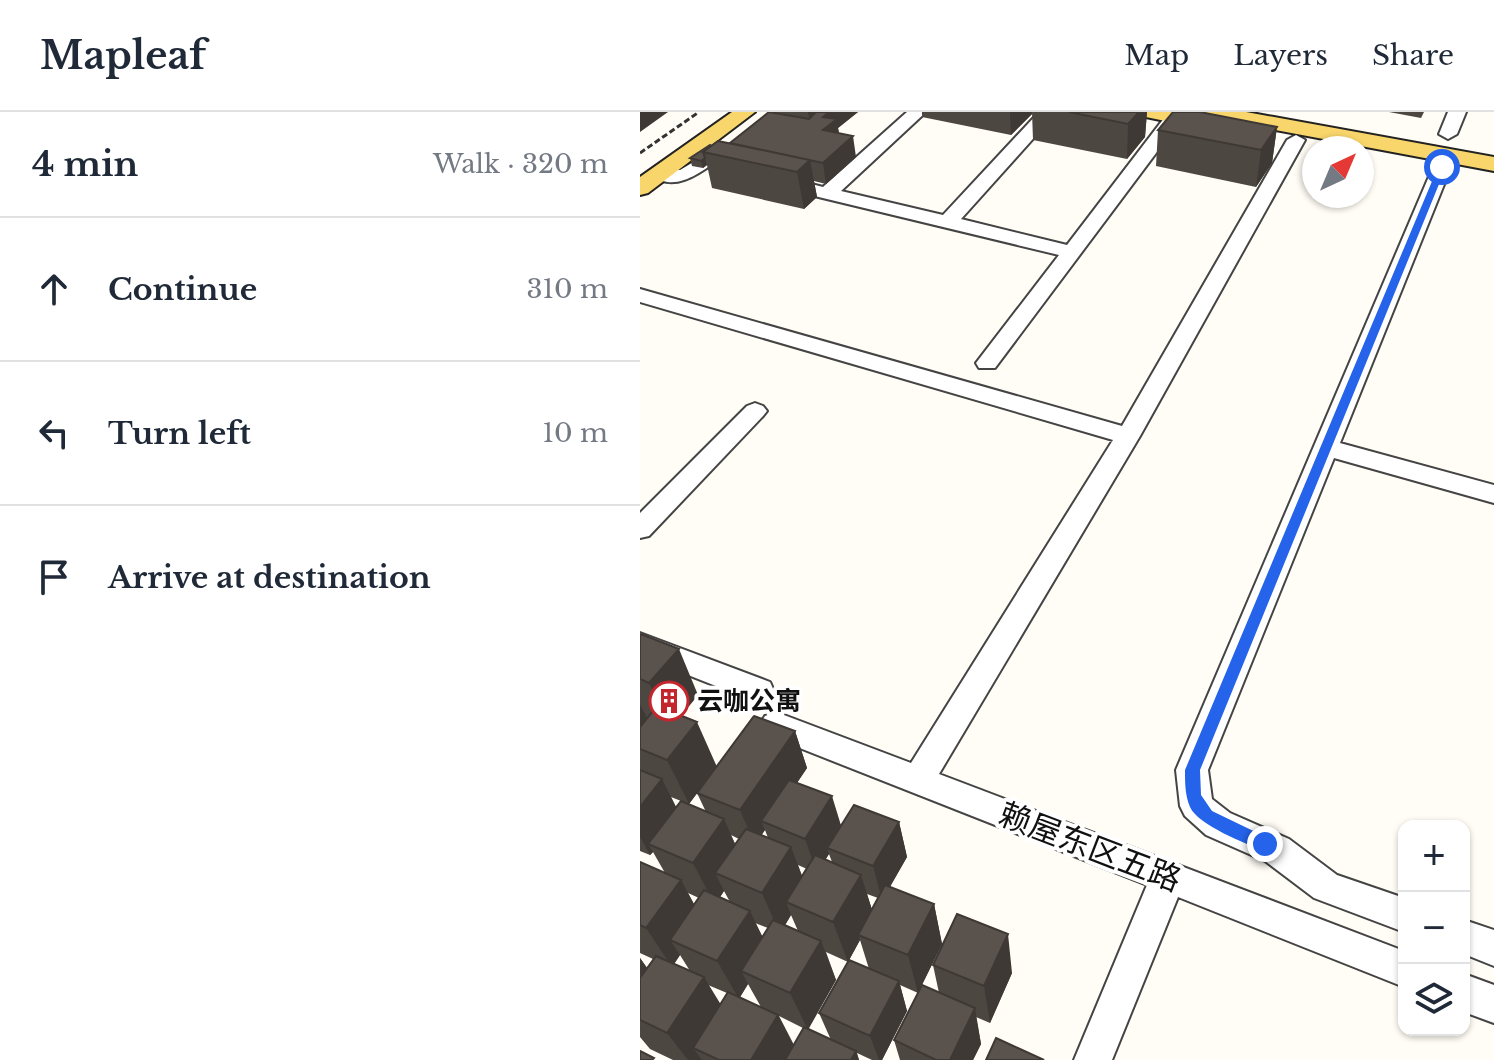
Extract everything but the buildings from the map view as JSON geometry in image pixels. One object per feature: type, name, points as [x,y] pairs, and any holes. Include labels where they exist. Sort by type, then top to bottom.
[{"type":"main road","points":[[640,188],[650,173],[724,112]]},
{"type":"main road","points":[[650,173],[745,112]]},
{"type":"main road","points":[[1148,112],[1302,141]]},
{"type":"main road","points":[[1212,112],[1494,164]]},
{"type":"main road","points":[[1374,154],[1494,177]]},
{"type":"street","points":[[827,193],[917,112]]},
{"type":"street","points":[[948,222],[1048,112]]},
{"type":"street","points":[[1448,134],[1457,112]]},
{"type":"street","points":[[987,363],[1174,117]]},
{"type":"street","points":[[918,780],[1128,436],[1296,140]]},
{"type":"street","points":[[650,173],[684,176],[720,164]]},
{"type":"street","points":[[1398,913],[1312,880],[1277,850],[1206,815],[1197,806],[1193,795],[1192,770],[1442,167]]},
{"type":"street","points":[[758,177],[1072,252]]},
{"type":"street","points":[[640,295],[1128,436]]},
{"type":"street","points":[[640,529],[755,411]]},
{"type":"street","points":[[1325,447],[1494,494]]},
{"type":"street","points":[[640,644],[759,691]]},
{"type":"street","name":"赖屋东区五路","points":[[748,764],[776,725],[1398,967]]},
{"type":"street","points":[[1093,1060],[1168,878]]},
{"type":"street","points":[[1470,939],[1494,948]]},
{"type":"street","points":[[1470,995],[1494,1004]]},
{"type":"path","points":[[640,153],[699,112]]},
{"type":"place","name":"云咖公寓","points":[[669,701]]},
{"type":"route","points":[[1265,844],[1218,824],[1197,806],[1193,795],[1192,770],[1442,167]]}]
